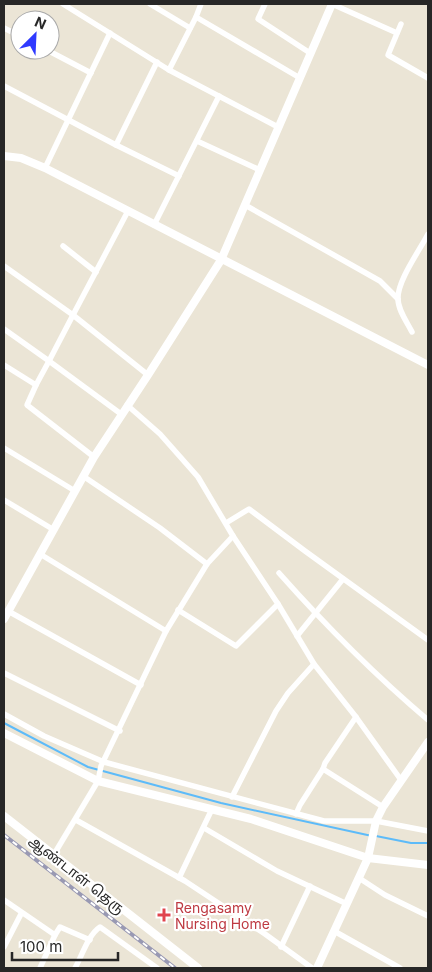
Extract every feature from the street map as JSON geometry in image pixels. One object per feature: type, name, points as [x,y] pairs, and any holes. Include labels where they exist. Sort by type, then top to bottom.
[{"type":"street","points":[[63,4],[170,70],[278,127]]},
{"type":"street","points":[[150,4],[190,28]]},
{"type":"street","points":[[170,70],[196,17],[200,4]]},
{"type":"street","points":[[265,4],[258,19],[310,53]]},
{"type":"street","points":[[4,619],[94,457],[220,260],[332,4],[398,33]]},
{"type":"street","points":[[196,17],[300,78]]},
{"type":"street","points":[[401,24],[388,55],[428,78]]},
{"type":"street","points":[[45,168],[110,33]]},
{"type":"street","points":[[60,57],[91,73]]},
{"type":"street","points":[[116,145],[157,62]]},
{"type":"street","points":[[4,86],[179,176]]},
{"type":"street","points":[[154,225],[219,96]]},
{"type":"street","points":[[196,141],[260,170]]},
{"type":"street","points":[[5,155],[20,158],[45,168],[220,260],[428,365]]},
{"type":"street","points":[[245,205],[380,281],[398,298],[403,315],[412,332]]},
{"type":"street","points":[[94,457],[27,405],[128,211]]},
{"type":"street","points":[[398,298],[402,282],[428,234]]},
{"type":"street","points":[[63,246],[96,272]]},
{"type":"street","points":[[4,266],[73,315],[148,375]]},
{"type":"street","points":[[4,329],[121,414]]},
{"type":"street","points":[[4,365],[36,385]]},
{"type":"street","points":[[127,405],[160,434],[198,477],[314,664],[356,717],[401,780]]},
{"type":"street","points":[[4,448],[75,491]]},
{"type":"street","points":[[83,476],[160,528],[207,564]]},
{"type":"street","points":[[4,500],[54,530]]},
{"type":"street","points":[[226,523],[249,509],[428,640]]},
{"type":"street","points":[[53,856],[76,820],[99,778],[102,764],[120,731],[166,631],[207,564],[233,536]]},
{"type":"street","points":[[40,554],[166,631]]},
{"type":"street","points":[[279,573],[315,614],[385,684],[428,720]]},
{"type":"street","points":[[297,636],[343,579]]},
{"type":"street","points":[[178,610],[236,646],[278,604]]},
{"type":"street","points":[[8,612],[141,685]]},
{"type":"street","points":[[232,797],[276,711],[288,693],[314,664]]},
{"type":"street","points":[[4,673],[120,731]]},
{"type":"street","points":[[4,714],[102,764],[324,821],[375,824],[428,831]]},
{"type":"street","points":[[296,814],[325,763],[356,717]]},
{"type":"street","points":[[4,733],[99,778],[251,819],[369,854],[428,865]]},
{"type":"street","points":[[317,968],[369,854],[375,824],[383,807],[428,742]]},
{"type":"street","points":[[323,769],[383,807]]},
{"type":"street","points":[[179,878],[212,809]]},
{"type":"street","name":"ஆண்டாள் தெரு","points":[[4,816],[198,968]]},
{"type":"street","points":[[76,820],[179,878],[312,968]]},
{"type":"street","points":[[204,828],[269,867],[347,904]]},
{"type":"street","points":[[359,878],[385,896],[428,916]]},
{"type":"street","points":[[282,947],[310,886]]},
{"type":"street","points":[[4,900],[21,914],[56,935]]},
{"type":"street","points":[[4,947],[21,914]]},
{"type":"street","points":[[40,968],[60,927],[90,940]]},
{"type":"street","points":[[76,968],[90,940],[100,927],[157,968]]},
{"type":"street","points":[[334,932],[400,968]]},
{"type":"waterway","points":[[4,723],[88,767],[221,803],[372,836]]},
{"type":"waterway","points":[[376,836],[411,843],[428,843]]},
{"type":"railway","points":[[4,835],[175,968]]},
{"type":"place","name":"Rengasamy Nursing Home","points":[[164,915]]}]
